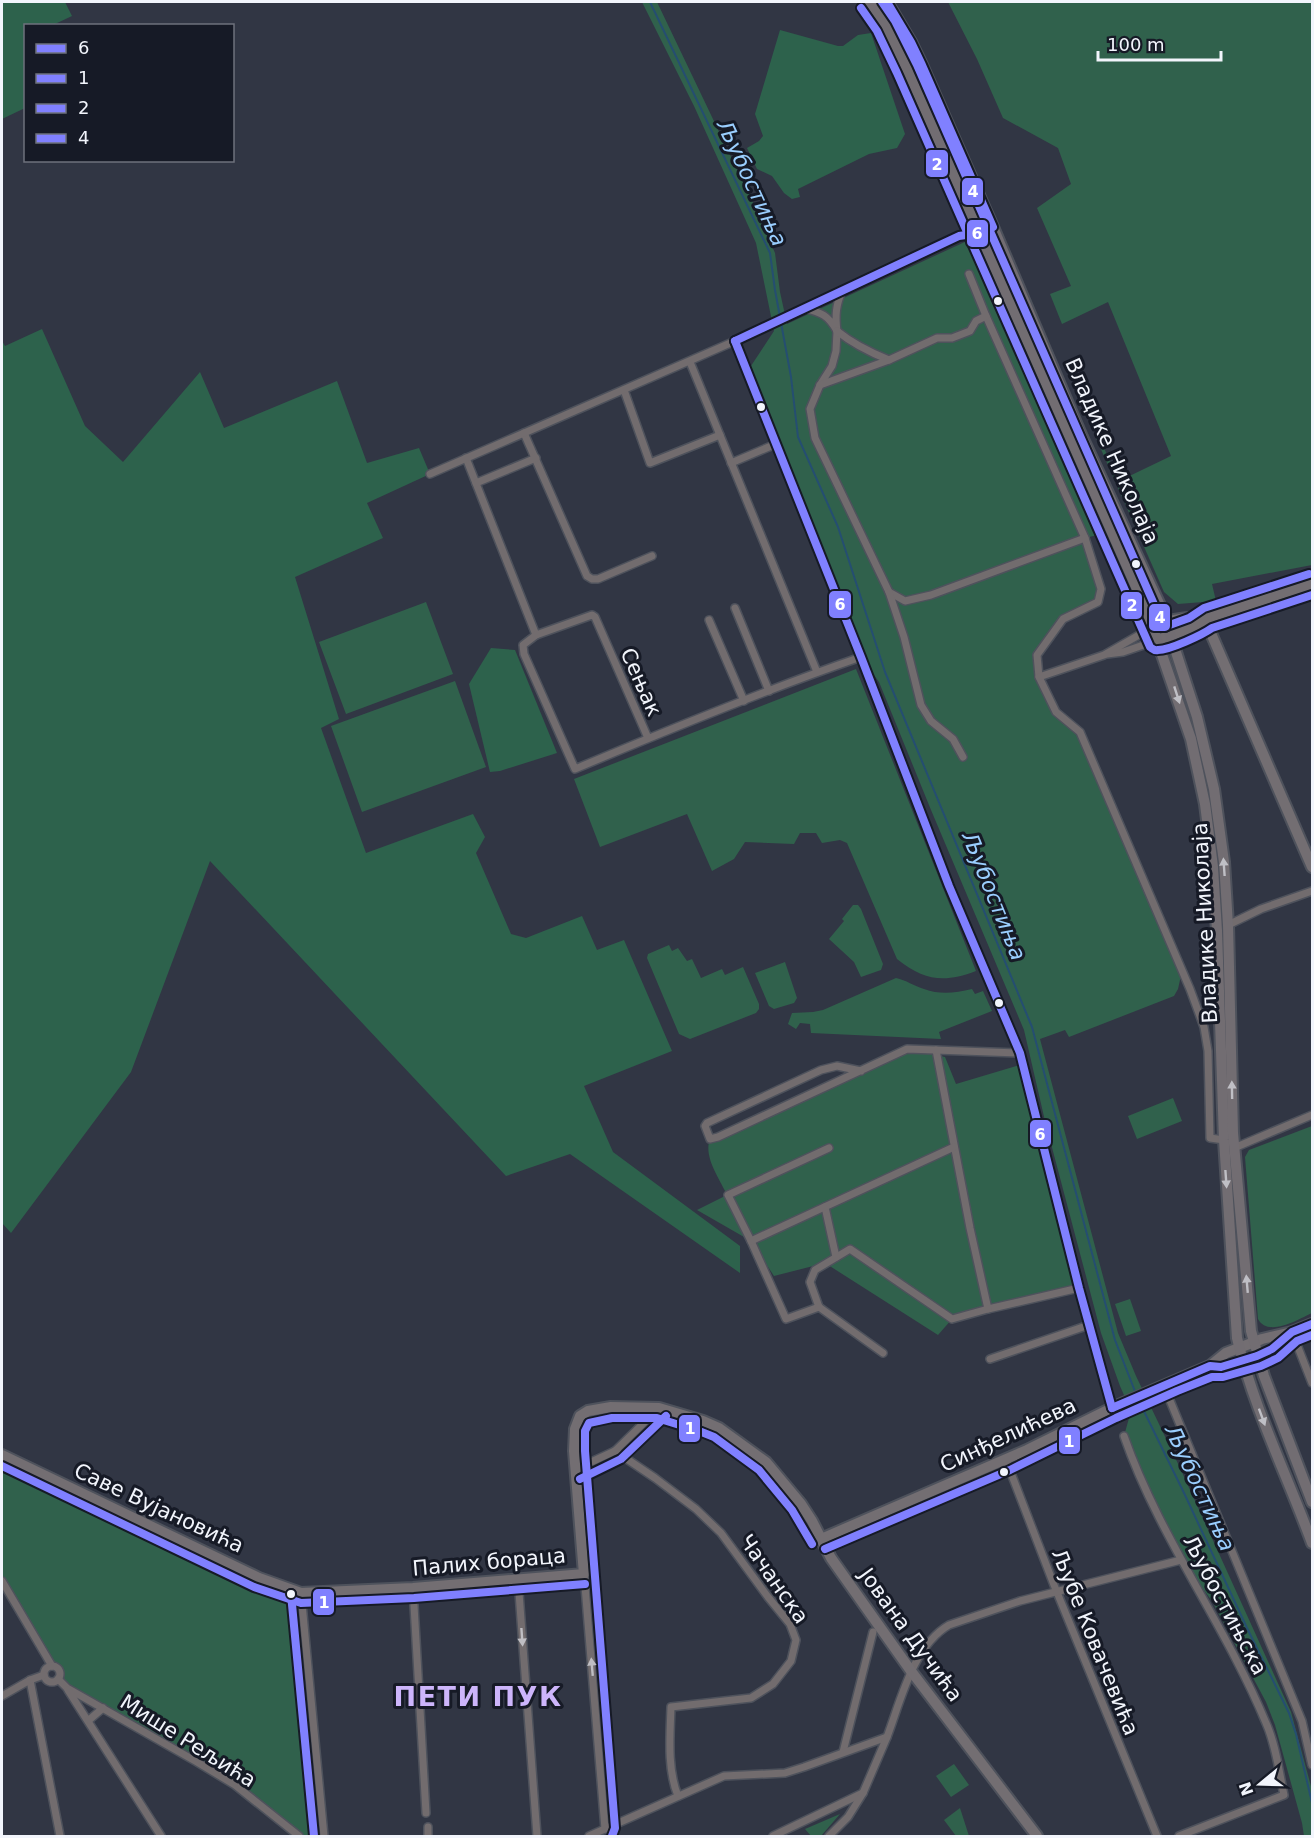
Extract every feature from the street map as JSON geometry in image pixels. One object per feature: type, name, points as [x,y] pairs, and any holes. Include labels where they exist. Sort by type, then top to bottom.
[{"type":"main road","name":"Владике Николаја","points":[[870,2],[897,45],[1153,627],[1191,739],[1209,830],[1217,931],[1224,1140],[1235,1322],[1242,1361],[1312,1543]]},
{"type":"main road","name":"Владике Николаја","points":[[887,2],[922,65],[1082,438],[1166,621],[1197,717],[1214,789],[1224,862],[1234,1148],[1251,1331],[1257,1356],[1312,1502]]},
{"type":"street","points":[[430,474],[690,362],[991,222]]},
{"type":"street","points":[[969,274],[1085,538],[1101,589],[1098,602],[1063,618],[1037,655],[1039,677],[1056,712],[1080,732],[1165,928],[1204,1026],[1208,1051],[1210,1138],[1224,1140]]},
{"type":"street","points":[[842,291],[836,304],[836,351],[832,366],[820,385],[810,409],[815,438],[889,592],[904,637],[921,705],[931,721],[953,739],[963,757]]},
{"type":"street","points":[[804,309],[830,318],[837,331],[851,343],[889,360]]},
{"type":"street","points":[[820,385],[889,360],[938,338],[952,338],[970,331],[976,321],[986,316]]},
{"type":"street","points":[[735,341],[949,886],[1020,1053],[1079,1288],[1112,1408]]},
{"type":"street","points":[[690,362],[817,672]]},
{"type":"street","points":[[624,390],[650,463],[720,435]]},
{"type":"street","points":[[524,433],[587,576],[598,579],[652,556]]},
{"type":"street","points":[[731,463],[776,444]]},
{"type":"street","points":[[466,458],[536,635]]},
{"type":"street","points":[[476,483],[536,458]]},
{"type":"street","points":[[889,592],[905,601],[931,595],[1085,538]]},
{"type":"street","points":[[1039,677],[1104,655],[1123,652],[1194,627],[1207,618],[1312,584]]},
{"type":"street","points":[[735,608],[770,691]]},
{"type":"street","name":"Сењак","points":[[588,616],[595,617],[648,738],[575,769],[524,654],[523,645],[536,635],[588,616]]},
{"type":"street","points":[[1104,655],[1116,646],[1166,621],[1207,618]]},
{"type":"street","points":[[1207,618],[1210,631],[1312,867]]},
{"type":"street","points":[[709,620],[744,701]]},
{"type":"street","points":[[648,738],[861,657]]},
{"type":"street","points":[[1228,925],[1261,909],[1312,891]]},
{"type":"street","points":[[861,1071],[837,1066],[821,1070],[707,1123],[705,1131],[710,1139],[713,1139],[861,1071],[907,1048],[1020,1053]]},
{"type":"street","points":[[936,1050],[988,1309]]},
{"type":"street","points":[[1234,1148],[1312,1115]]},
{"type":"street","points":[[752,1241],[954,1147]]},
{"type":"street","points":[[819,1307],[786,1319],[752,1241],[728,1195],[829,1148]]},
{"type":"street","points":[[825,1206],[836,1257]]},
{"type":"street","points":[[883,1353],[819,1307],[810,1282],[815,1270],[850,1249],[952,1319],[1079,1288]]},
{"type":"street","name":"Синђелићева","points":[[821,1539],[1006,1460],[1112,1408],[1210,1366],[1226,1353],[1239,1347],[1312,1324]]},
{"type":"street","points":[[990,1359],[1089,1325]]},
{"type":"street","points":[[1292,1332],[1312,1383]]},
{"type":"street","name":"Синђелићева","points":[[1210,1366],[1221,1367],[1257,1356],[1272,1349],[1292,1332]]},
{"type":"street","points":[[1164,1386],[1302,1721],[1312,1765]]},
{"type":"street","name":"Јована Дучића","points":[[588,1411],[610,1407],[659,1408],[719,1428],[766,1462],[801,1504],[831,1558],[911,1671],[1037,1836]]},
{"type":"street","points":[[576,1469],[615,1451],[659,1408]]},
{"type":"street","name":"Палих бораца","points":[[301,1593],[413,1588],[584,1574],[575,1429],[580,1416],[588,1411]]},
{"type":"street","name":"Љубостињска","points":[[1124,1436],[1142,1483],[1245,1677],[1268,1726],[1284,1795],[1179,1836]]},
{"type":"street","name":"Чачанска","points":[[615,1451],[696,1509],[721,1533],[768,1598],[790,1624],[796,1640],[791,1662],[773,1684],[752,1698],[670,1707],[669,1742],[673,1780],[678,1796]]},
{"type":"street","name":"Саве Вујановића","points":[[2,1455],[259,1578],[301,1593]]},
{"type":"street","name":"Љубе Ковачевића","points":[[1006,1460],[1056,1592],[1157,1836]]},
{"type":"street","points":[[829,1836],[848,1817],[863,1793],[887,1737],[911,1671],[932,1638],[949,1625],[1020,1601],[1181,1560]]},
{"type":"street","points":[[584,1574],[605,1829]]},
{"type":"street","points":[[518,1579],[537,1836]]},
{"type":"street","points":[[2,1581],[52,1666],[59,1672],[58,1679],[51,1682],[46,1680],[44,1675],[46,1669],[52,1666]]},
{"type":"street","points":[[413,1588],[426,1813]]},
{"type":"street","points":[[301,1593],[324,1836]]},
{"type":"street","points":[[843,1752],[873,1632]]},
{"type":"street","points":[[2,1696],[44,1675]]},
{"type":"street","name":"Мише Рељића","points":[[58,1679],[67,1688],[235,1785],[298,1836]]},
{"type":"street","points":[[30,1680],[60,1836]]},
{"type":"street","points":[[67,1688],[161,1836]]},
{"type":"street","points":[[89,1720],[103,1708]]},
{"type":"street","points":[[588,1836],[724,1776],[785,1773],[887,1737]]},
{"type":"street","points":[[773,1836],[863,1793]]},
{"type":"street","points":[[428,1827],[428,1836]]},
{"type":"green space","points":[[2,2],[65,2],[72,16],[55,24],[24,24],[24,108],[2,119]]},
{"type":"green space","points":[[642,2],[657,2],[756,209],[775,253],[787,324],[967,241],[974,241],[982,245],[1106,533],[1085,538],[1101,589],[1098,602],[1063,619],[1037,655],[1039,677],[1056,712],[1080,732],[1182,971],[1174,996],[1069,1037],[1065,1030],[1040,1039],[1118,1333],[1291,1712],[1312,1790],[1312,1836],[1304,1836],[1275,1725],[1266,1702],[1212,1601],[1181,1560],[1124,1436],[1131,1411],[1101,1333],[1045,1121],[1024,1030],[879,682],[861,657],[747,372],[774,331],[756,243],[694,106]]},
{"type":"green space","points":[[948,2],[1311,2],[1312,565],[1212,584],[1216,601],[1178,604],[1164,592],[1096,438],[1099,437],[1119,481],[1171,456],[1108,302],[1062,324],[1050,294],[1071,286],[1037,208],[1071,184],[1058,148],[1003,118]]},
{"type":"green space","points":[[780,30],[838,46],[843,46],[858,35],[871,33],[905,134],[897,148],[869,154],[798,189],[800,197],[792,199],[784,193],[772,176],[757,169],[747,148],[763,136],[755,114]]},
{"type":"green space","points":[[42,329],[85,426],[123,462],[200,372],[224,428],[337,381],[367,463],[419,448],[430,474],[367,503],[383,538],[295,577],[339,719],[321,728],[366,853],[473,814],[485,837],[476,853],[511,934],[526,938],[582,916],[597,950],[624,940],[672,1051],[584,1086],[613,1152],[740,1246],[740,1273],[570,1154],[506,1176],[210,861],[131,1072],[11,1233],[2,1223],[2,341],[5,346]]},
{"type":"green space","points":[[426,602],[453,674],[346,714],[319,642]]},
{"type":"green space","points":[[491,648],[515,650],[557,753],[490,772],[469,684]]},
{"type":"green space","points":[[856,669],[976,971],[954,977],[935,978],[917,972],[897,959],[847,843],[840,840],[822,843],[816,833],[800,833],[794,844],[745,842],[734,859],[712,871],[687,814],[600,847],[574,779]]},
{"type":"green space","points":[[455,681],[486,767],[362,812],[331,726]]},
{"type":"green space","points":[[853,905],[858,905],[861,909],[883,964],[881,970],[861,977],[854,962],[829,939],[844,921],[842,919]]},
{"type":"green space","points":[[669,945],[672,951],[678,948],[687,961],[692,959],[701,978],[722,969],[725,975],[743,967],[759,1009],[756,1013],[690,1039],[679,1034],[647,958],[648,954]]},
{"type":"green space","points":[[785,962],[797,998],[794,1003],[774,1009],[769,1006],[755,973]]},
{"type":"green space","points":[[896,978],[920,988],[942,993],[972,989],[975,994],[983,991],[992,1011],[939,1032],[941,1039],[811,1033],[810,1024],[800,1023],[796,1029],[788,1024],[792,1013],[823,1010]]},
{"type":"green space","points":[[907,1049],[945,1057],[956,1084],[1023,1064],[1079,1288],[952,1319],[938,1335],[825,1263],[774,1276],[751,1241],[697,1210],[727,1195],[710,1160],[708,1146],[710,1139]]},
{"type":"green space","points":[[1173,1098],[1182,1121],[1137,1139],[1128,1116]]},
{"type":"green space","points":[[1312,1126],[1312,1313],[1292,1323],[1269,1327],[1258,1319],[1245,1157],[1249,1150]]},
{"type":"green space","points":[[1130,1299],[1141,1331],[1126,1336],[1115,1304]]},
{"type":"green space","points":[[2,1455],[301,1593],[324,1836],[299,1836],[235,1785],[58,1679],[58,1670],[2,1581]]},
{"type":"green space","points":[[954,1764],[969,1785],[951,1797],[936,1776]]},
{"type":"green space","points":[[960,1808],[969,1836],[956,1836],[944,1820]]},
{"type":"green space","points":[[840,1814],[821,1836],[811,1836],[805,1829]]},
{"type":"waterway","name":"Љубостиња","points":[[650,2],[770,253],[791,377],[798,437],[838,527],[885,672],[1032,1027],[1115,1340],[1136,1394]]},
{"type":"waterway","name":"Љубостиња","points":[[1138,1399],[1289,1713],[1312,1803]]},
{"type":"transit line","name":"4","points":[[882,2],[895,21],[917,65],[1164,627],[1189,618],[1204,608],[1309,574]]},
{"type":"transit line","name":"6","points":[[735,341],[959,236],[980,233],[993,227],[922,65],[887,2]]},
{"type":"transit line","name":"2","points":[[861,8],[877,31],[897,73],[1150,647],[1155,650],[1170,648],[1212,628],[1312,595]]},
{"type":"transit line","name":"6","points":[[735,341],[949,886],[1020,1053],[1079,1288],[1112,1408]]},
{"type":"transit line","name":"6","points":[[1112,1408],[1210,1366],[1221,1367],[1257,1356],[1272,1349],[1292,1332],[1312,1324]]},
{"type":"transit line","name":"1","points":[[825,1549],[1010,1470],[1177,1391],[1212,1377],[1223,1377],[1261,1366],[1278,1358],[1297,1341],[1312,1335]]},
{"type":"transit line","name":"1","points":[[580,1479],[621,1459],[666,1416]]},
{"type":"transit line","name":"1","points":[[612,1836],[615,1828],[585,1451],[585,1431],[589,1423],[612,1418],[657,1418],[714,1437],[759,1470],[792,1510],[812,1544]]},
{"type":"transit line","name":"1","points":[[2,1466],[254,1587],[301,1603],[414,1598],[585,1584]]},
{"type":"transit line","name":"1","points":[[291,1594],[314,1836]]},
{"type":"district","name":"ПЕТИ ПУК","points":[[478,1696]]}]
